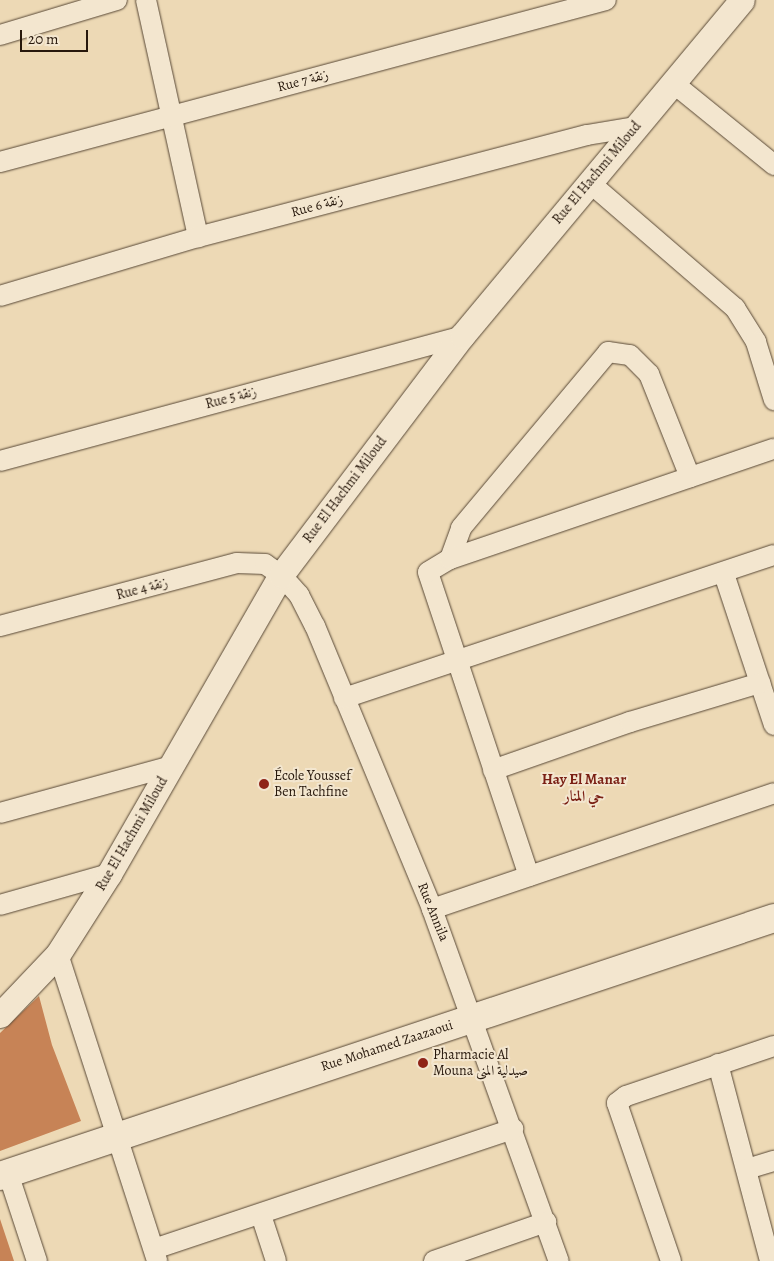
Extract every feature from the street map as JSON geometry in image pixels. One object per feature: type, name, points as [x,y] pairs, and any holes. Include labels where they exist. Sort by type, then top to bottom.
[{"type":"main road","name":"Rue Mohamed Zaazaoui","points":[[4,1175],[774,918]]},
{"type":"street","points":[[0,34],[117,0]]},
{"type":"street","points":[[146,0],[198,237]]},
{"type":"street","name":"Rue 7 زنقة","points":[[0,162],[606,0]]},
{"type":"street","name":"Rue El Hachmi Miloud","points":[[0,1015],[58,954],[110,874],[281,574],[462,336],[742,0]]},
{"type":"street","points":[[672,82],[774,165]]},
{"type":"street","name":"Rue 6 زنقة","points":[[0,296],[198,237],[587,135],[636,126]]},
{"type":"street","points":[[589,182],[735,308],[756,342],[774,400]]},
{"type":"street","name":"Rue 5 زنقة","points":[[0,461],[462,336]]},
{"type":"street","points":[[450,559],[461,528],[608,352],[630,355],[649,374],[690,476]]},
{"type":"street","points":[[529,876],[428,572],[450,559],[774,449]]},
{"type":"street","points":[[344,698],[724,574],[774,555]]},
{"type":"street","name":"Rue 4 زنقة","points":[[0,626],[237,563],[265,564],[281,574]]},
{"type":"street","name":"Rue Annila","points":[[281,574],[299,595],[315,626],[432,909],[474,1017],[559,1261]]},
{"type":"street","points":[[724,574],[774,725]]},
{"type":"street","points":[[493,770],[630,722],[760,682]]},
{"type":"street","points":[[0,813],[172,766]]},
{"type":"street","points":[[432,909],[774,793]]},
{"type":"street","points":[[0,905],[110,874]]},
{"type":"street","points":[[58,954],[115,1137],[156,1255],[261,1215],[513,1129]]},
{"type":"street","points":[[672,1261],[618,1103],[718,1064],[774,1046]]},
{"type":"street","points":[[718,1064],[770,1261]]},
{"type":"street","points":[[747,1169],[774,1161]]},
{"type":"street","points":[[4,1175],[37,1261]]},
{"type":"street","points":[[261,1215],[276,1261]]},
{"type":"street","points":[[434,1261],[546,1222]]},
{"type":"building","points":[[39,996],[52,1045],[81,1121],[0,1151],[0,1033]]},
{"type":"building","points":[[0,1219],[14,1261],[0,1261]]},
{"type":"place","name":"École Youssef Ben Tachfine","points":[[264,784]]},
{"type":"place","name":"Pharmacie Al Mouna صيدلية المنى","points":[[423,1063]]},
{"type":"district","name":"Hay El Manar حي المنار","points":[[584,788]]}]
